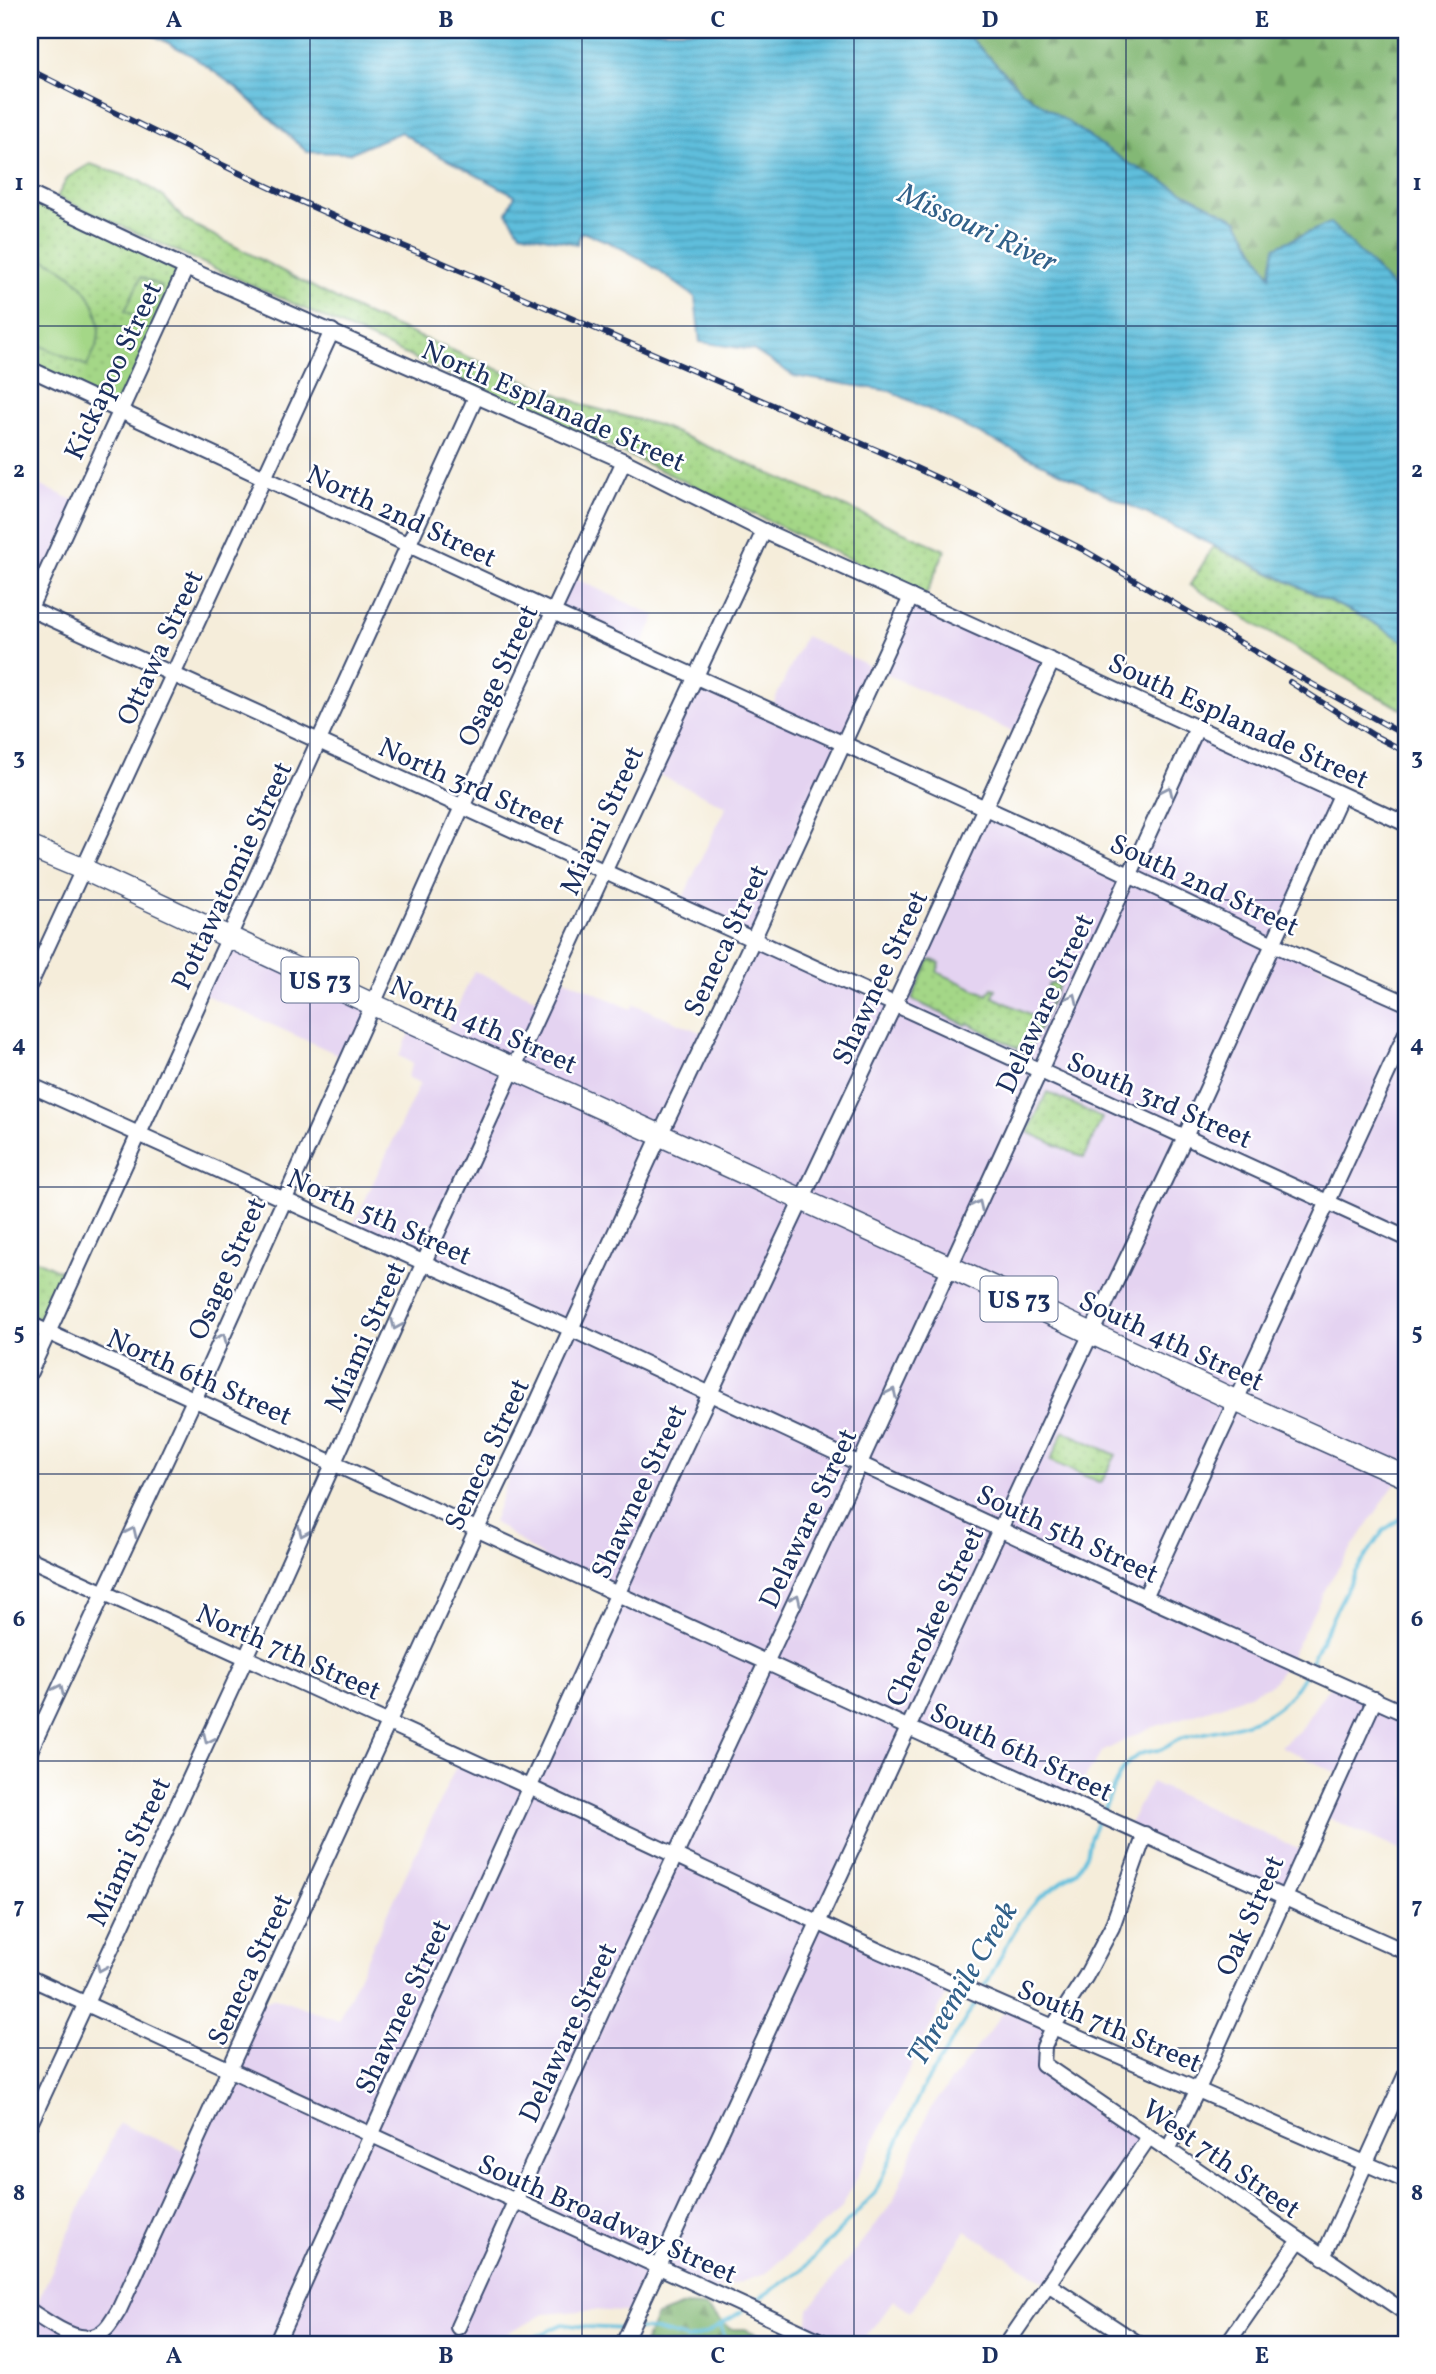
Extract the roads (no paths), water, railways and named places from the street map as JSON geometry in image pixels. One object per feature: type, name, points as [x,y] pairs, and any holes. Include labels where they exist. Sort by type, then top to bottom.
[{"type":"highway","name":"North 4th Street","points":[[30,847],[801,1200]]},
{"type":"highway","name":"South 4th Street","points":[[801,1200],[1404,1476]]},
{"type":"street","name":"North Esplanade Street","points":[[34,196],[186,268],[624,461],[764,531],[1052,661]]},
{"type":"street","name":"Kickapoo Street","points":[[30,608],[186,268]]},
{"type":"street","name":"Ottawa Street","points":[[30,984],[332,331]]},
{"type":"street","name":"North 2nd Street","points":[[30,369],[553,612],[984,808]]},
{"type":"street","name":"Pottawatomie Street","points":[[30,1372],[476,397]]},
{"type":"street","name":"Osage Street","points":[[30,1751],[194,1400],[463,807],[624,461]]},
{"type":"street","name":"Miami Street","points":[[30,2124],[424,1262],[764,531]]},
{"type":"street","name":"Seneca Street","points":[[30,2311],[70,2335],[91,2338],[105,2331],[120,2310],[477,1529],[911,597]]},
{"type":"street","name":"North 3rd Street","points":[[30,608],[894,1006]]},
{"type":"street","name":"South Esplanade Street","points":[[1052,661],[1406,824]]},
{"type":"street","name":"Shawnee Street","points":[[276,2344],[710,1393],[894,1006],[1052,661]]},
{"type":"street","name":"Delaware Street","points":[[458,2327],[860,1463],[1197,728]]},
{"type":"street","name":"Cherokee Street","points":[[623,2344],[1185,1137],[1341,795]]},
{"type":"street","name":"South 2nd Street","points":[[984,808],[1273,944],[1406,1003]]},
{"type":"street","name":"South 3rd Street","points":[[894,1006],[1406,1238]]},
{"type":"street","points":[[1144,1597],[1406,1033]]},
{"type":"street","name":"North 5th Street","points":[[30,1085],[710,1393]]},
{"type":"street","name":"North 6th Street","points":[[30,1324],[618,1593]]},
{"type":"street","name":"South 5th Street","points":[[710,1393],[1144,1597],[1406,1714]]},
{"type":"street","name":"North 7th Street","points":[[30,1559],[529,1787]]},
{"type":"street","name":"South 6th Street","points":[[618,1593],[1406,1952]]},
{"type":"street","name":"Oak Street","points":[[1168,2150],[1374,1699]]},
{"type":"street","name":"South 7th Street","points":[[529,1787],[1007,2008],[1406,2181]]},
{"type":"street","points":[[1053,2027],[1086,1976],[1112,1927],[1145,1834]]},
{"type":"street","name":"South Broadway Street","points":[[30,1978],[827,2344]]},
{"type":"street","name":"West 7th Street","points":[[1053,2027],[1044,2047],[1043,2064],[1406,2313]]},
{"type":"street","points":[[1323,2257],[1406,2074]]},
{"type":"street","points":[[1007,2344],[1149,2137]]},
{"type":"street","points":[[1227,2344],[1298,2240]]},
{"type":"street","points":[[1048,2284],[1139,2344]]},
{"type":"water","name":"Missouri River","points":[[144,30],[963,30],[1022,91],[1128,163],[1237,220],[1270,276],[1275,247],[1330,223],[1406,303],[1406,642],[1365,618],[890,391],[794,376],[753,350],[700,342],[695,297],[668,277],[627,251],[581,232],[577,244],[520,232],[507,213],[515,195],[426,149],[401,132],[350,153],[307,152],[238,89],[191,55]]},
{"type":"waterway","name":"Threemile Creek","points":[[1309,1665],[1355,1572],[1384,1530],[1403,1517],[1406,1507]]},
{"type":"waterway","name":"Threemile Creek","points":[[1102,1814],[1125,1766],[1133,1758],[1162,1749],[1180,1739],[1238,1725],[1269,1713],[1295,1690],[1306,1672]]},
{"type":"waterway","name":"Threemile Creek","points":[[982,1992],[1019,1922],[1038,1899],[1077,1871],[1087,1853],[1098,1820]]},
{"type":"waterway","name":"Threemile Creek","points":[[751,2304],[803,2269],[875,2193],[921,2091],[978,1999]]},
{"type":"waterway","name":"Threemile Creek","points":[[636,2329],[654,2330],[688,2339],[706,2334],[742,2311]]},
{"type":"waterway","name":"Threemile Creek","points":[[520,2344],[563,2324],[625,2329]]},
{"type":"waterway","points":[[721,2326],[726,2344]]},
{"type":"railway","points":[[30,70],[321,211],[879,451],[981,498],[1082,549],[1285,669],[1406,736]]},
{"type":"railway","points":[[1290,682],[1373,735],[1406,752]]}]
